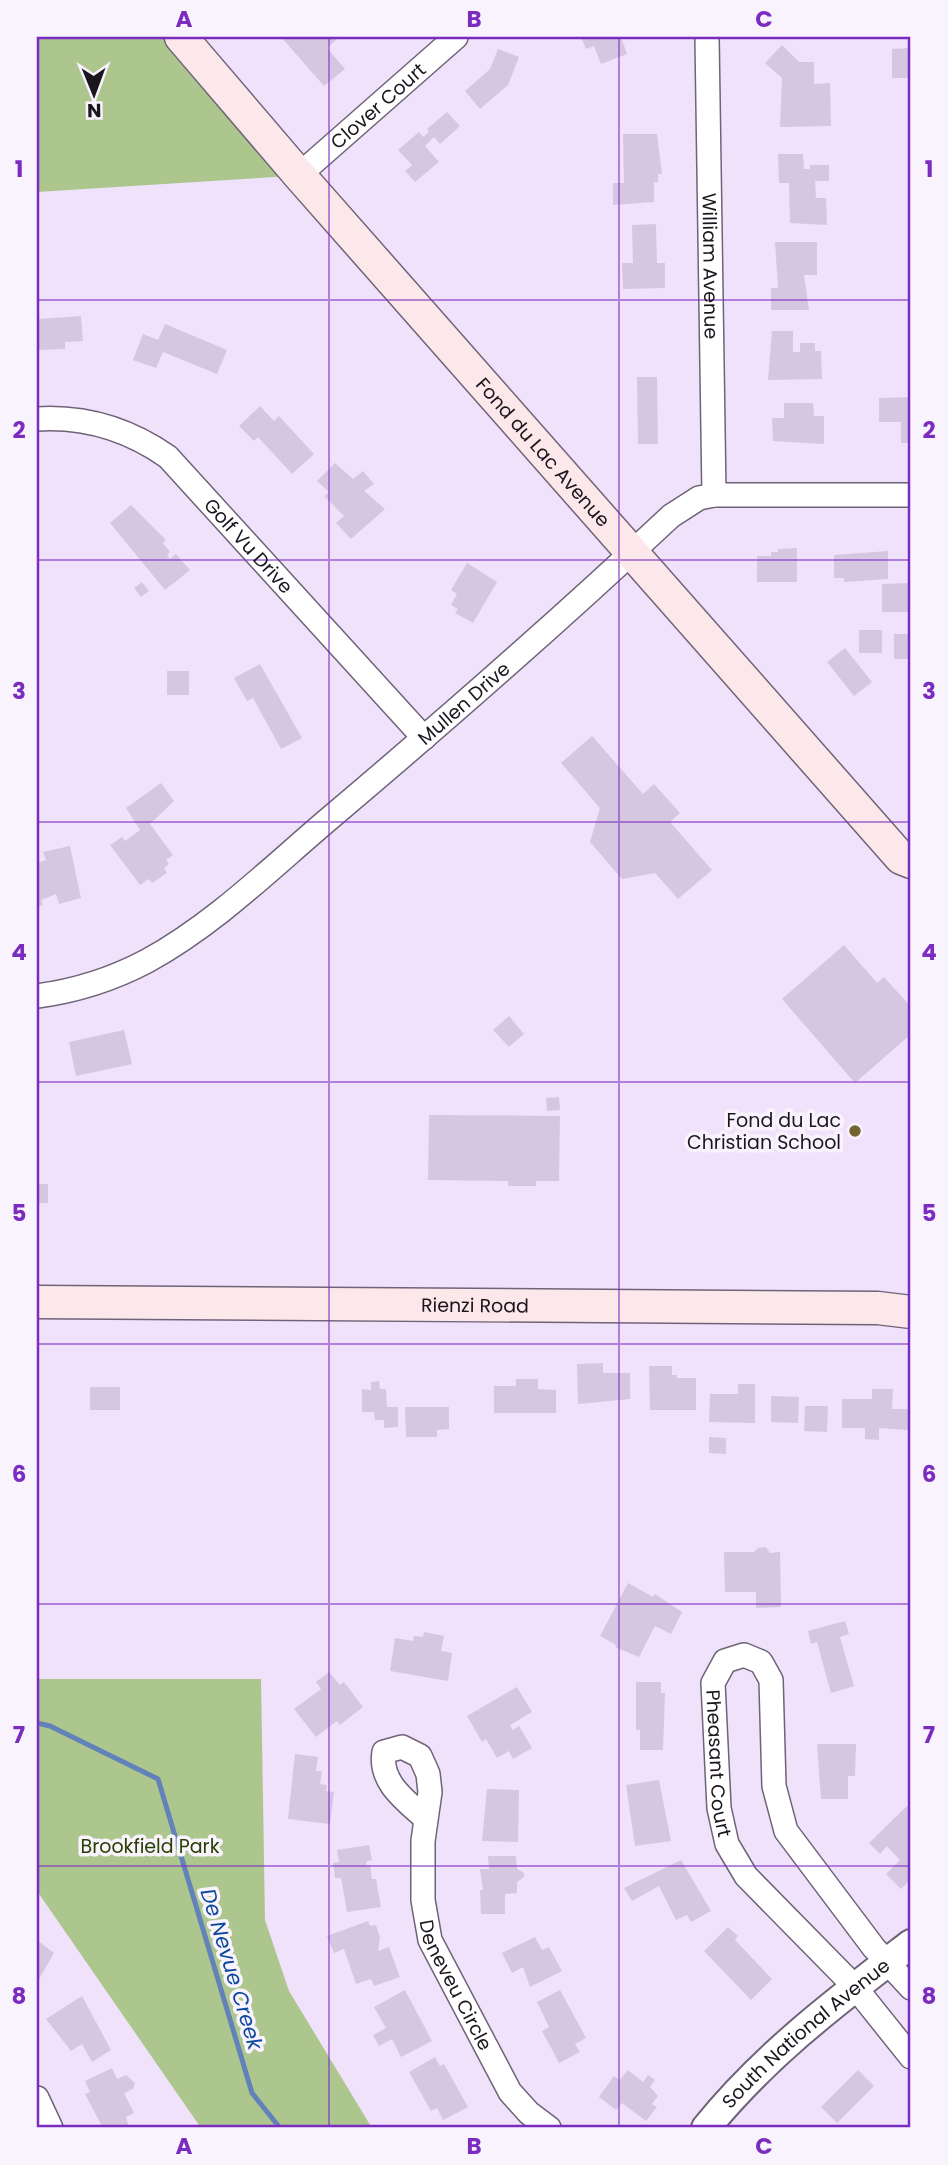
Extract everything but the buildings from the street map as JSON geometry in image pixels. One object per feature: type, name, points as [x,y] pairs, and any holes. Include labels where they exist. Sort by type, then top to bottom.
[{"type":"main road","name":"Fond du Lac Avenue","points":[[181,37],[299,176],[631,553],[901,858],[911,862]]},
{"type":"main road","points":[[878,1308],[911,1296]]},
{"type":"main road","name":"Rienzi Road","points":[[37,1302],[878,1308],[911,1311]]},
{"type":"street","name":"Clover Court","points":[[299,176],[456,37]]},
{"type":"street","name":"William Avenue","points":[[708,37],[714,495]]},
{"type":"street","name":"Golf Vu Drive","points":[[37,419],[75,419],[112,427],[144,441],[168,457],[424,738]]},
{"type":"street","name":"Mullen Drive","points":[[37,996],[107,980],[176,944],[214,916],[424,738],[671,516],[699,499],[714,495],[911,495]]},
{"type":"street","name":"Pheasant Court","points":[[911,1988],[887,1962],[786,1831],[780,1817],[774,1786],[771,1680],[761,1662],[744,1655],[725,1661],[713,1683],[719,1808],[724,1837],[746,1876],[855,1987],[911,2057]]},
{"type":"street","name":"Deneveu Circle","points":[[426,1819],[423,1912],[430,1940],[510,2092],[529,2113],[549,2128]]},
{"type":"street","name":"South National Avenue","points":[[706,2128],[774,2054],[826,2008],[911,1944]]},
{"type":"street","points":[[37,2098],[51,2128]]},
{"type":"green space","points":[[37,37],[181,37],[291,176],[37,192]]},
{"type":"green space","name":"Brookfield Park","points":[[37,1679],[261,1679],[265,1920],[289,1991],[372,2128],[201,2128],[37,1891]]},
{"type":"waterway","name":"De Nevue Creek","points":[[37,1723],[50,1726],[158,1779],[252,2093],[280,2128]]},
{"type":"place","name":"Fond du Lac Christian School","points":[[855,1131]]}]
